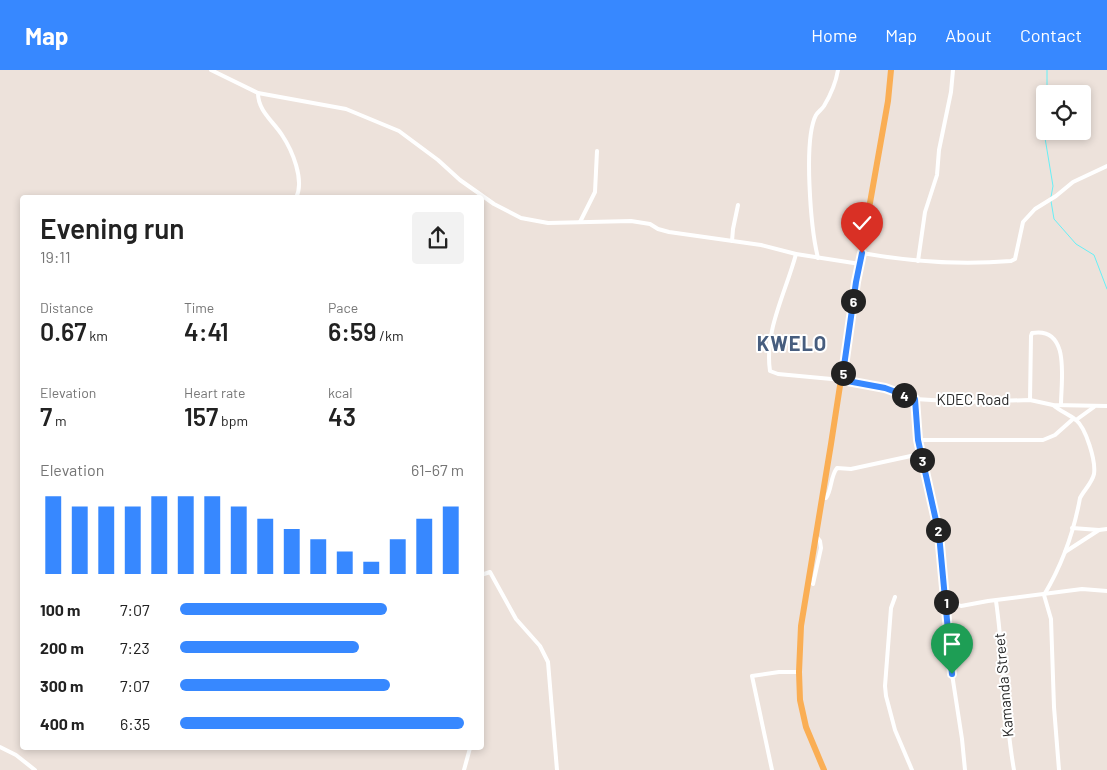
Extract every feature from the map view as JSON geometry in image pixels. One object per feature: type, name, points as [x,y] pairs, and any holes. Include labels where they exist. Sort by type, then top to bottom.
[{"type":"main road","points":[[824,770],[806,727],[800,700],[799,672],[803,605],[888,101],[890,70]]},
{"type":"street","points":[[210,70],[258,92],[346,109],[399,132],[481,195]]},
{"type":"street","points":[[818,258],[814,242],[808,164],[816,115],[824,106],[838,70]]},
{"type":"street","points":[[918,260],[925,212],[937,175],[939,150],[951,92],[953,70]]},
{"type":"street","points":[[258,92],[260,106],[283,135],[295,164],[299,188],[297,195]]},
{"type":"street","points":[[580,222],[595,192],[597,151]]},
{"type":"street","points":[[862,253],[895,259],[970,264],[1011,261],[1015,258],[1023,222],[1036,209],[1073,182],[1107,166]]},
{"type":"street","points":[[484,197],[521,218],[548,223],[631,221],[650,224],[658,229],[669,232],[762,245],[796,254],[860,264]]},
{"type":"street","points":[[732,241],[738,205]]},
{"type":"street","name":"KDEC Road","points":[[796,254],[789,281],[774,321],[768,359],[770,371],[778,374],[842,380],[885,388],[915,399],[966,402],[1030,400],[1053,404],[1107,406]]},
{"type":"street","points":[[1030,400],[1031,336],[1032,334],[1041,333],[1054,337],[1059,345],[1062,360],[1061,404]]},
{"type":"street","points":[[915,399],[920,454],[933,502],[939,534],[952,674],[965,770]]},
{"type":"street","points":[[1053,404],[1061,412],[1075,419],[1082,428],[1094,460],[1092,481],[1080,498],[1065,552],[1054,579],[1044,594],[1051,619],[1059,770]]},
{"type":"street","points":[[918,440],[1043,440],[1055,435],[1094,407]]},
{"type":"street","points":[[822,498],[826,498],[829,494],[832,475],[837,468],[851,469],[920,454]]},
{"type":"street","points":[[1072,528],[1107,529]]},
{"type":"street","points":[[1065,552],[1099,530]]},
{"type":"street","points":[[814,584],[821,548],[820,540],[816,536]]},
{"type":"street","points":[[484,574],[490,572],[516,619],[540,646],[548,662],[557,770]]},
{"type":"street","points":[[945,590],[958,605],[1082,590],[1107,591]]},
{"type":"street","points":[[895,597],[891,608],[885,686],[892,723],[912,770]]},
{"type":"street","name":"Kamanda Street","points":[[996,601],[1002,644],[1008,736],[1014,770]]},
{"type":"street","points":[[772,770],[752,676],[779,672],[799,672]]},
{"type":"street","points":[[0,748],[16,755],[35,770]]},
{"type":"street","points":[[464,770],[469,750]]},
{"type":"waterway","points":[[1047,70],[1047,86],[1040,108],[1053,186],[1051,197]]},
{"type":"waterway","points":[[1051,201],[1054,219],[1076,244],[1094,255],[1107,289]]},
{"type":"district","name":"KWELO","points":[[792,344]]},
{"type":"route","points":[[862,253],[842,380],[885,388],[915,399],[920,454],[933,502],[943,562],[952,674]]}]
